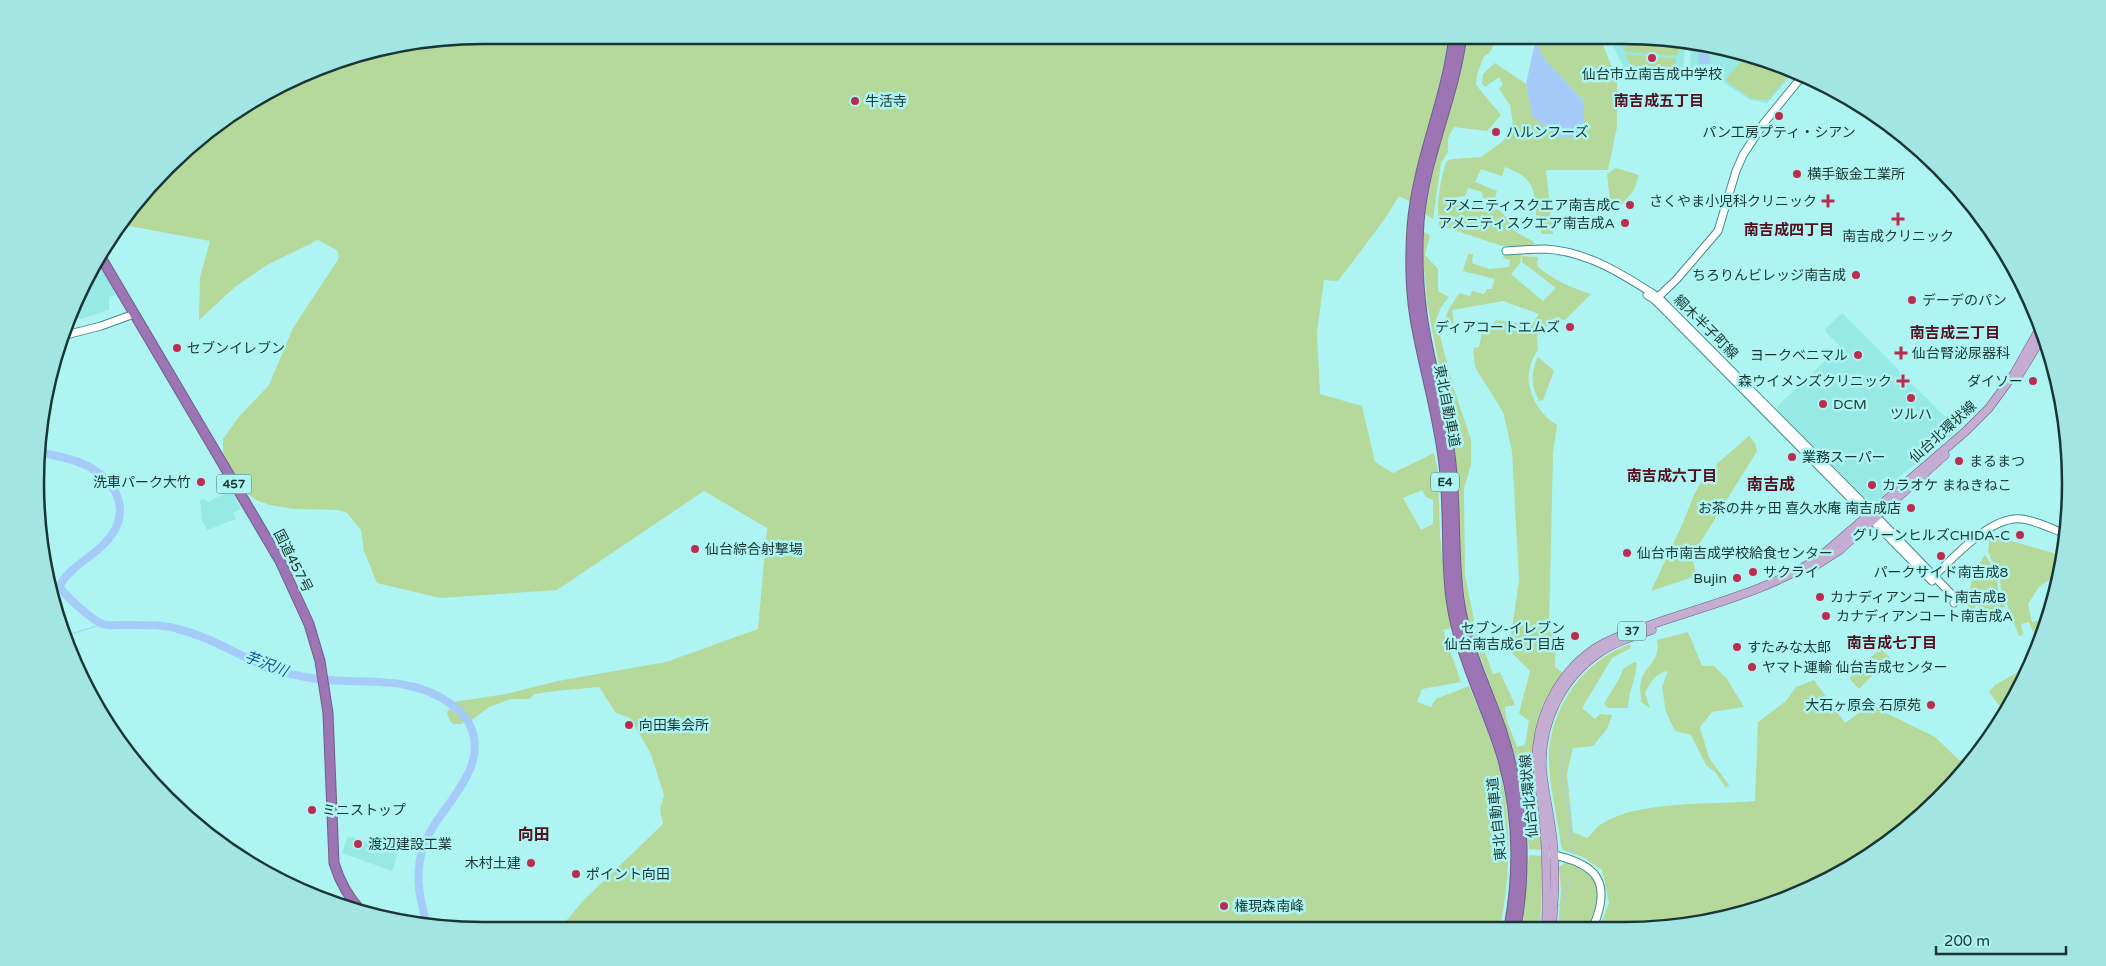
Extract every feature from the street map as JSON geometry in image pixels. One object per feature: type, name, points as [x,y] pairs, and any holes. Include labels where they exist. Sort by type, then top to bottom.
[{"type":"highway","name":"東北自動車道","points":[[1452,44],[1447,77],[1426,151],[1414,206],[1411,280],[1415,318],[1443,458],[1448,562],[1453,612],[1461,646],[1499,748],[1511,790],[1515,827],[1516,868],[1510,922]]},
{"type":"highway","name":"東北自動車道","points":[[1460,44],[1455,73],[1425,181],[1420,221],[1419,285],[1422,313],[1440,396],[1452,467],[1456,562],[1461,614],[1474,660],[1511,760],[1519,800],[1524,867],[1517,922]]},
{"type":"highway","name":"国道457号","points":[[104,262],[280,561],[309,624],[320,661],[328,713],[334,864],[341,884],[353,902]]},
{"type":"main road","name":"仙台北環状線","points":[[1549,922],[1550,854],[1542,767],[1543,741],[1559,696],[1581,668],[1600,652],[1622,641],[1773,587],[1802,574],[1840,550],[1872,517],[1989,408],[2014,374],[2036,334]]},
{"type":"main road","name":"仙台北環状線","points":[[1872,517],[1988,416],[2021,374],[2039,342]]},
{"type":"street","points":[[1656,298],[1677,279],[1718,230],[1736,171],[1743,156],[1764,123],[1799,81]]},
{"type":"street","points":[[1506,251],[1553,255],[1583,262],[1619,276],[1656,298],[1932,578],[1954,603]]},
{"type":"street","points":[[70,335],[134,314]]},
{"type":"street","points":[[1932,578],[1980,535],[1997,523],[2022,519],[2059,532]]},
{"type":"street","points":[[1550,854],[1583,864],[1599,880],[1602,904],[1596,922]]},
{"type":"shaded area","points":[[1535,44],[1538,44],[1543,57],[1583,101],[1583,137],[1556,137],[1532,115],[1526,84]]},
{"type":"shaded area","name":"仙台市立南吉成中学校","points":[[1612,44],[1652,45],[1685,49],[1682,76],[1677,78],[1627,75]]},
{"type":"shaded area","points":[[1691,49],[1737,59],[1790,77],[1767,103],[1750,100],[1723,82],[1690,73]]},
{"type":"shaded area","points":[[1698,50],[1709,52],[1710,64],[1699,64]]},
{"type":"shaded area","points":[[104,269],[116,295],[109,297],[109,310],[80,319],[76,318],[89,289],[99,270]]},
{"type":"shaded area","points":[[1842,313],[1958,430],[1900,476],[1878,501],[1870,502],[1777,411],[1777,407],[1840,346],[1826,332],[1826,328]]},
{"type":"shaded area","points":[[232,492],[241,509],[233,513],[236,519],[207,530],[202,520],[200,500],[204,499],[209,502]]},
{"type":"shaded area","name":"渡辺建設工業","points":[[348,836],[398,853],[392,871],[342,853]]},
{"type":"green space","points":[[483,44],[1447,44],[1411,202],[1399,196],[1384,220],[1338,281],[1324,280],[1317,332],[1320,394],[1362,406],[1375,462],[1393,473],[1434,453],[1438,472],[1440,536],[1451,628],[1443,630],[1461,682],[1422,689],[1417,702],[1431,707],[1436,699],[1469,686],[1490,738],[1504,790],[1507,813],[1507,882],[1501,922],[565,922],[584,900],[663,824],[660,810],[664,795],[651,754],[630,718],[616,713],[599,687],[535,694],[529,699],[511,699],[489,707],[473,719],[460,724],[453,724],[447,713],[453,702],[506,694],[558,681],[666,662],[758,629],[767,528],[704,491],[557,590],[440,598],[377,583],[364,551],[361,530],[347,513],[339,510],[294,509],[270,505],[256,500],[237,485],[225,465],[223,450],[223,439],[238,418],[269,385],[293,328],[339,258],[337,250],[318,240],[267,265],[235,287],[199,320],[200,277],[210,241],[129,226],[153,193],[172,172],[193,153],[239,118],[263,103],[315,77],[342,67],[397,52],[454,45]],"holes":[[[1422,490],[1426,497],[1433,500],[1433,524],[1421,530],[1403,498]]]},
{"type":"green space","points":[[1466,44],[1493,44],[1484,56],[1477,74],[1476,85],[1501,115],[1487,131],[1454,127],[1448,138],[1448,152],[1441,163],[1433,219],[1425,214],[1429,191]]},
{"type":"green space","points":[[1538,44],[1603,44],[1617,80],[1617,127],[1608,170],[1546,170],[1553,234],[1541,234],[1542,216],[1536,215],[1535,197],[1526,179],[1505,167],[1502,176],[1481,169],[1475,182],[1497,191],[1494,201],[1483,198],[1482,192],[1468,188],[1465,196],[1457,197],[1454,203],[1470,209],[1473,203],[1499,210],[1507,218],[1514,231],[1534,242],[1532,246],[1502,246],[1439,225],[1439,192],[1447,161],[1481,157],[1503,141],[1513,124],[1510,105],[1499,89],[1503,85],[1499,77],[1485,87],[1482,84],[1483,74],[1495,63],[1526,84],[1532,115],[1583,137],[1583,101],[1543,57]]},
{"type":"green space","points":[[1621,44],[1679,48],[1678,56],[1626,52]]},
{"type":"green space","points":[[1625,54],[1676,59],[1675,68],[1631,66]]},
{"type":"green space","points":[[1742,61],[1789,76],[1768,100],[1752,99],[1725,80]]},
{"type":"green space","points":[[1616,168],[1639,175],[1634,190],[1621,205],[1610,201],[1607,174]]},
{"type":"green space","points":[[1424,232],[1430,235],[1425,255],[1438,269],[1438,291],[1449,297],[1441,307],[1436,320],[1453,386],[1471,440],[1471,464],[1464,489],[1465,575],[1474,620],[1473,623],[1468,624],[1460,559],[1455,449],[1427,303],[1423,256]]},
{"type":"green space","points":[[1505,252],[1521,255],[1520,263],[1511,274],[1543,301],[1556,288],[1522,262],[1522,256],[1538,257],[1537,266],[1556,279],[1591,294],[1565,320],[1554,318],[1537,336],[1538,350],[1529,370],[1529,381],[1535,401],[1540,410],[1557,425],[1553,453],[1549,630],[1556,639],[1555,667],[1563,673],[1544,703],[1534,738],[1533,775],[1542,848],[1540,850],[1529,849],[1523,784],[1513,748],[1470,628],[1477,631],[1493,674],[1500,672],[1515,705],[1505,707],[1506,718],[1517,747],[1525,745],[1529,721],[1519,713],[1530,671],[1509,650],[1519,580],[1512,451],[1503,412],[1475,367],[1473,348],[1479,347],[1483,329],[1491,328],[1496,320],[1517,323],[1529,329],[1539,314],[1503,301],[1452,310],[1454,323],[1444,324],[1448,311],[1459,293],[1470,296],[1472,291],[1484,294],[1487,289],[1492,289],[1495,279],[1463,271],[1468,254],[1473,254],[1472,263],[1489,269],[1509,267],[1510,260],[1503,258]]},
{"type":"green space","points":[[1538,357],[1554,371],[1543,400],[1539,401],[1532,379]]},
{"type":"green space","points":[[1749,436],[1755,443],[1757,451],[1692,556],[1696,573],[1693,577],[1651,591],[1701,482],[1719,462]]},
{"type":"green space","points":[[1990,535],[2056,554],[2050,584],[2049,580],[2039,587],[2028,604],[2032,622],[2040,621],[2037,630],[2033,632],[2029,622],[2021,624],[2023,635],[2019,636],[2001,589],[1999,572],[1988,551]]},
{"type":"green space","points":[[1985,555],[1996,572],[1998,590],[2005,607],[1986,612],[1977,605],[1970,613],[1968,611],[1968,602],[1970,588]]},
{"type":"green space","points":[[1688,632],[1702,666],[1714,666],[1727,679],[1744,707],[1712,712],[1700,727],[1709,758],[1729,785],[1726,788],[1716,773],[1706,765],[1691,735],[1675,731],[1666,712],[1662,687],[1668,671],[1657,676],[1645,693],[1650,708],[1641,702],[1641,681],[1657,653],[1657,640]]},
{"type":"green space","points":[[1630,644],[1631,648],[1612,658],[1582,708],[1595,719],[1600,714],[1612,715],[1607,729],[1593,746],[1573,748],[1567,774],[1573,832],[1587,838],[1600,825],[1615,817],[1633,811],[1674,805],[1755,801],[1758,722],[1786,701],[1796,687],[1814,680],[1845,723],[1870,705],[1935,737],[1959,760],[1963,760],[1934,794],[1890,831],[1843,863],[1791,889],[1764,899],[1709,914],[1652,921],[1602,922],[1609,903],[1602,870],[1585,858],[1563,850],[1561,846],[1551,784],[1549,748],[1557,718],[1571,690],[1591,667],[1616,650]]},
{"type":"green space","points":[[1881,648],[1890,658],[1859,689],[1849,678]]},
{"type":"green space","points":[[1634,662],[1637,663],[1628,708],[1608,708],[1604,704],[1623,669]]},
{"type":"green space","points":[[2020,671],[2000,707],[1989,692],[1995,685]]},
{"type":"green space","points":[[1529,855],[1543,856],[1540,922],[1523,922]]},
{"type":"green space","points":[[1563,862],[1588,874],[1597,886],[1599,894],[1598,903],[1590,922],[1558,922],[1561,890],[1559,867],[1564,864]]},
{"type":"waterway","name":"芋沢川","points":[[45,454],[66,458],[93,469],[111,485],[119,503],[120,513],[113,533],[105,543],[69,573],[60,585],[71,600],[99,622],[107,625],[164,626],[190,632],[268,668],[305,677],[323,680],[378,682],[414,687],[448,702],[465,717],[469,723],[474,740],[474,757],[460,788],[439,818],[423,848],[418,877],[425,918]]},
{"type":"waterway","points":[[71,634],[103,624]]},
{"type":"waterway","points":[[1566,742],[1562,753],[1562,776],[1570,817],[1573,853]]},
{"type":"waterway","points":[[1556,907],[1564,901],[1570,878]]},
{"type":"waterway","points":[[1537,922],[1544,914]]},
{"type":"place","name":"仙台市立南吉成中学校","points":[[1652,58]]},
{"type":"place","name":"牛活寺","points":[[855,101]]},
{"type":"place","name":"パン工房プティ・シアン","points":[[1779,116]]},
{"type":"place","name":"ハルンフーズ","points":[[1496,132]]},
{"type":"place","name":"横手鈑金工業所","points":[[1797,174]]},
{"type":"place","name":"さくやま小児科クリニック","points":[[1828,201]]},
{"type":"place","name":"アメニティスクエア南吉成C","points":[[1630,205]]},
{"type":"place","name":"南吉成クリニック","points":[[1898,219]]},
{"type":"place","name":"アメニティスクエア南吉成A","points":[[1625,223]]},
{"type":"place","name":"ちろりんビレッジ南吉成","points":[[1856,275]]},
{"type":"place","name":"デーデのパン","points":[[1912,300]]},
{"type":"place","name":"ディアコートエムズ","points":[[1570,327]]},
{"type":"place","name":"セブンイレブン","points":[[177,348]]},
{"type":"place","name":"仙台腎泌尿器科","points":[[1901,353]]},
{"type":"place","name":"ヨークベニマル","points":[[1858,355]]},
{"type":"place","name":"森ウイメンズクリニック","points":[[1903,381]]},
{"type":"place","name":"ダイソー","points":[[2033,381]]},
{"type":"place","name":"ツルハ","points":[[1911,398]]},
{"type":"place","name":"DCM","points":[[1823,404]]},
{"type":"place","name":"業務スーパー","points":[[1792,457]]},
{"type":"place","name":"まるまつ","points":[[1959,461]]},
{"type":"place","name":"洗車パーク大竹","points":[[201,482]]},
{"type":"place","name":"カラオケ まねきねこ","points":[[1872,485]]},
{"type":"place","name":"お茶の井ヶ田 喜久水庵 南吉成店","points":[[1911,508]]},
{"type":"place","name":"グリーンヒルズCHIDA-C","points":[[2020,535]]},
{"type":"place","name":"仙台綜合射撃場","points":[[695,549]]},
{"type":"place","name":"仙台市南吉成学校給食センター","points":[[1627,553]]},
{"type":"place","name":"パークサイド南吉成8","points":[[1941,556]]},
{"type":"place","name":"サクライ","points":[[1753,572]]},
{"type":"place","name":"Bujin","points":[[1737,578]]},
{"type":"place","name":"カナディアンコート南吉成B","points":[[1820,597]]},
{"type":"place","name":"カナディアンコート南吉成A","points":[[1826,616]]},
{"type":"place","name":"セブン-イレブン 仙台南吉成6丁目店","points":[[1575,636]]},
{"type":"place","name":"すたみな太郎","points":[[1737,647]]},
{"type":"place","name":"ヤマト運輸 仙台吉成センター","points":[[1752,667]]},
{"type":"place","name":"大石ヶ原会 石原苑","points":[[1931,705]]},
{"type":"place","name":"向田集会所","points":[[629,725]]},
{"type":"place","name":"ミニストップ","points":[[312,810]]},
{"type":"place","name":"渡辺建設工業","points":[[358,844]]},
{"type":"place","name":"木村土建","points":[[531,863]]},
{"type":"place","name":"ポイント向田","points":[[576,874]]},
{"type":"place","name":"権現森南峰","points":[[1224,906]]},
{"type":"district","name":"南吉成五丁目","points":[[1659,101]]},
{"type":"district","name":"南吉成四丁目","points":[[1789,230]]},
{"type":"district","name":"南吉成三丁目","points":[[1955,333]]},
{"type":"district","name":"南吉成六丁目","points":[[1672,476]]},
{"type":"district","name":"南吉成","points":[[1771,485]]},
{"type":"district","name":"南吉成七丁目","points":[[1892,643]]},
{"type":"district","name":"向田","points":[[534,835]]}]
